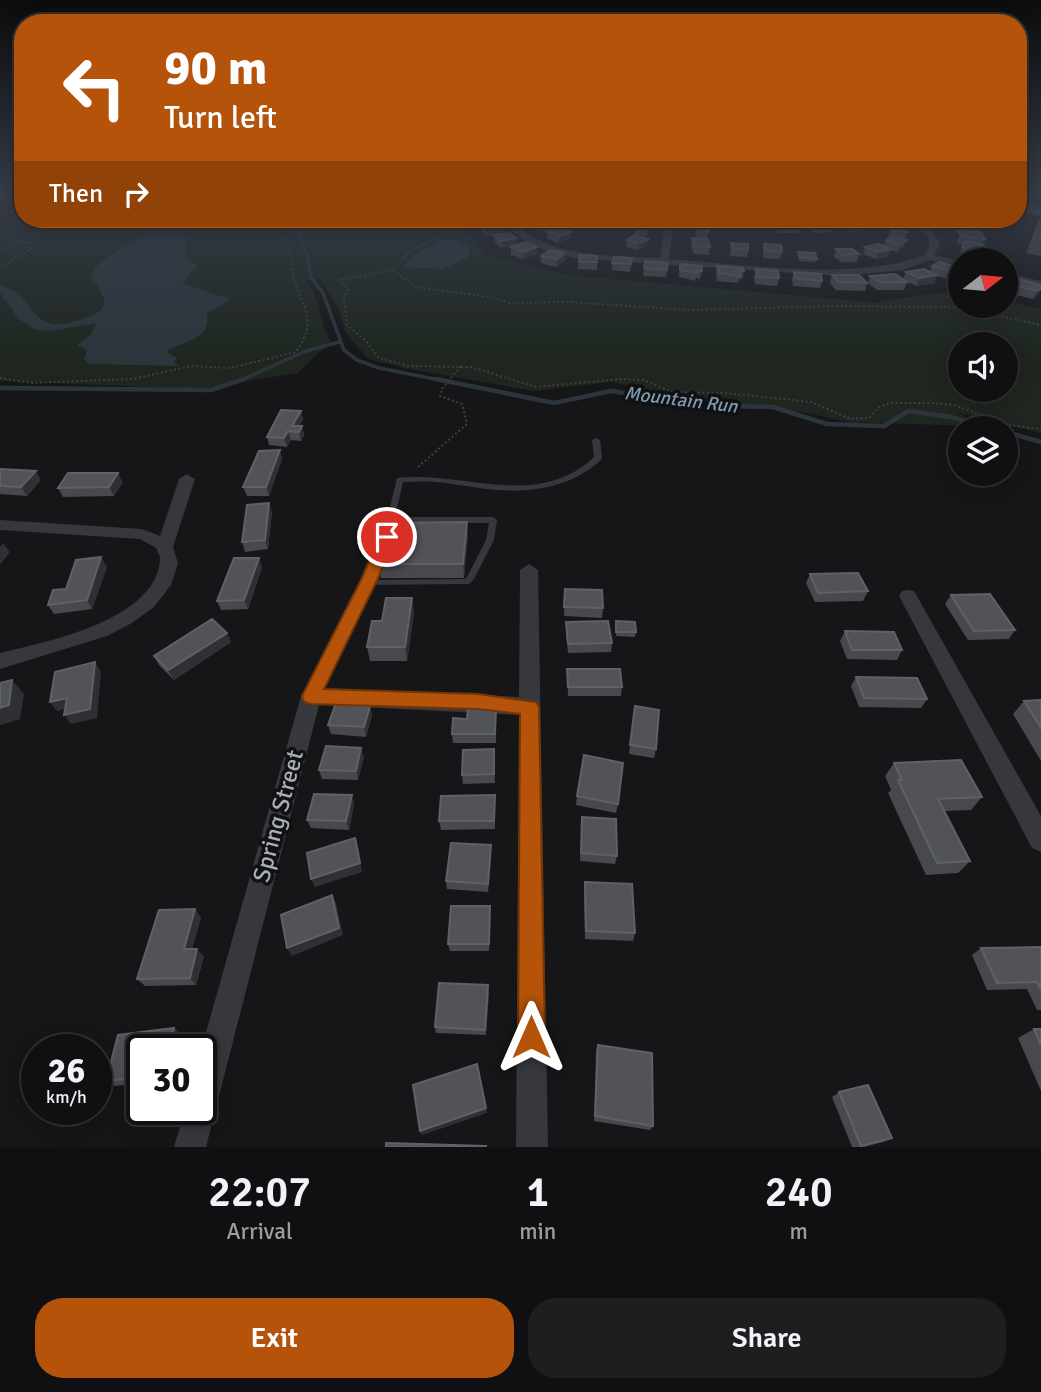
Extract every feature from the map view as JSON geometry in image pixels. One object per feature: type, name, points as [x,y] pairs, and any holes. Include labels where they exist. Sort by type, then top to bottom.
[{"type":"street","points":[[550,249],[583,256],[842,273],[903,267],[929,257],[948,261]]},
{"type":"street","points":[[664,261],[666,249]]},
{"type":"street","points":[[929,257],[933,249]]},
{"type":"street","points":[[1018,279],[1041,284]]},
{"type":"street","points":[[165,547],[187,479]]},
{"type":"street","points":[[0,526],[142,534],[165,547],[170,556],[165,577],[145,603],[129,616],[88,637],[0,661]]},
{"type":"street","name":"Spring Street","points":[[217,1048],[311,696],[367,583],[389,528]]},
{"type":"street","points":[[529,570],[532,1147]]},
{"type":"street","points":[[908,596],[1041,841]]},
{"type":"street","points":[[311,696],[478,702],[530,707]]},
{"type":"street","name":"Spring Street","points":[[190,1147],[196,1125]]},
{"type":"lane","points":[[367,583],[466,582],[490,540],[493,520],[389,528],[400,480],[428,479],[485,487],[537,486],[559,481],[591,466],[598,458],[596,440]]},
{"type":"path","points":[[0,267],[31,249]]},
{"type":"path","points":[[0,378],[32,383],[134,379],[190,366],[230,368],[296,352],[301,346],[309,322],[304,299],[293,276],[287,249]]},
{"type":"path","points":[[416,249],[403,257],[393,270],[339,279],[348,289],[344,297],[347,325],[366,341],[379,358],[408,366],[461,366],[536,387],[620,379],[644,380],[672,392],[725,393],[811,402],[851,419],[869,418],[879,407],[891,403],[954,405],[1009,425],[1041,429]]},
{"type":"path","points":[[393,270],[416,288],[490,297],[510,303],[569,302],[690,310],[837,306],[946,307],[974,310],[1041,325]]},
{"type":"path","points":[[407,480],[467,424],[462,404],[440,396],[442,389],[461,366]]},
{"type":"shaded area","points":[[0,249],[480,249],[484,255],[566,275],[881,303],[948,292],[948,318],[1018,318],[1018,304],[1041,309],[1041,433],[1018,427],[1018,416],[963,414],[964,416],[948,416],[948,425],[849,422],[802,412],[650,398],[647,390],[611,382],[534,391],[404,368],[368,359],[345,331],[338,308],[320,279],[306,281],[331,341],[298,373],[199,389],[0,381]]},
{"type":"shaded area","points":[[122,249],[186,249],[185,257],[197,265],[183,284],[230,299],[207,314],[205,329],[201,334],[168,350],[168,353],[177,358],[174,363],[180,366],[88,364],[84,359],[87,350],[77,345],[91,334],[97,323],[49,331],[34,329],[18,318],[0,293],[0,285],[13,291],[44,321],[54,324],[88,317],[102,308],[104,303],[104,298],[91,275],[96,267]]},
{"type":"shaded area","points":[[426,249],[468,249],[470,256],[443,269],[405,267],[411,258]]},
{"type":"building","points":[[515,249],[533,249],[523,252]]},
{"type":"building","points":[[782,249],[782,252],[765,250]]},
{"type":"building","points":[[836,249],[852,249],[859,254],[843,255]]},
{"type":"building","points":[[869,249],[891,249],[878,252]]},
{"type":"building","points":[[550,250],[565,253],[557,259],[541,256]]},
{"type":"building","points":[[798,252],[815,253],[817,259],[800,257]]},
{"type":"building","points":[[579,255],[597,256],[597,262],[579,262]]},
{"type":"building","points":[[614,257],[632,258],[631,264],[612,263]]},
{"type":"building","points":[[645,261],[668,263],[667,270],[644,268]]},
{"type":"building","points":[[939,262],[948,265],[948,271],[932,266]]},
{"type":"building","points":[[680,264],[702,266],[702,271],[697,273],[680,270]]},
{"type":"building","points":[[717,266],[743,268],[744,271],[739,271],[740,276],[719,273]]},
{"type":"building","points":[[756,269],[778,271],[779,278],[757,277]]},
{"type":"building","points":[[924,269],[937,275],[919,278],[906,272]]},
{"type":"building","points":[[794,272],[821,274],[822,281],[795,278]]},
{"type":"building","points":[[895,274],[907,282],[880,282],[870,276]]},
{"type":"building","points":[[832,275],[859,275],[867,283],[839,282]]},
{"type":"building","points":[[1018,279],[1041,285],[1037,291],[1018,286]]},
{"type":"building","points":[[281,410],[301,411],[292,426],[302,426],[299,432],[288,431],[284,438],[267,437]]},
{"type":"building","points":[[280,450],[266,487],[243,487],[259,451]]},
{"type":"building","points":[[0,469],[36,471],[21,487],[0,486]]},
{"type":"building","points":[[68,473],[118,473],[109,487],[58,488]]},
{"type":"building","points":[[269,503],[265,540],[242,542],[247,505]]},
{"type":"building","points":[[467,522],[463,564],[378,564],[387,523]]},
{"type":"building","points":[[101,557],[87,600],[48,605],[53,590],[66,589],[76,560]]},
{"type":"building","points":[[234,558],[259,558],[244,600],[217,601]]},
{"type":"building","points":[[858,573],[868,591],[818,593],[810,574]]},
{"type":"building","points":[[565,589],[602,590],[603,608],[564,607]]},
{"type":"building","points":[[990,594],[1015,630],[974,631],[951,595]]},
{"type":"building","points":[[386,598],[412,598],[405,647],[367,647],[372,621],[382,621]]},
{"type":"building","points":[[212,619],[227,633],[168,670],[154,656]]},
{"type":"building","points":[[608,621],[612,643],[568,644],[566,622]]},
{"type":"building","points":[[616,621],[635,622],[636,632],[616,632]]},
{"type":"building","points":[[845,631],[894,632],[902,650],[852,650]]},
{"type":"building","points":[[95,662],[90,709],[64,715],[67,698],[50,702],[55,672]]},
{"type":"building","points":[[567,669],[620,669],[622,687],[568,687]]},
{"type":"building","points":[[856,677],[917,678],[927,699],[864,698]]},
{"type":"building","points":[[12,680],[9,705],[0,708],[0,683]]},
{"type":"building","points":[[1041,700],[1041,728],[1024,701]]},
{"type":"building","points":[[336,703],[370,706],[364,727],[328,725]]},
{"type":"building","points":[[635,706],[659,710],[656,749],[630,745]]},
{"type":"building","points":[[468,708],[496,708],[495,734],[452,734],[453,718],[467,719]]},
{"type":"building","points":[[326,746],[361,748],[356,771],[319,770]]},
{"type":"building","points":[[494,749],[494,774],[462,775],[463,750]]},
{"type":"building","points":[[584,755],[623,763],[618,804],[577,796]]},
{"type":"building","points":[[961,760],[982,797],[938,799],[970,861],[937,863],[898,780],[902,780],[894,763]]},
{"type":"building","points":[[314,794],[352,795],[346,821],[307,820]]},
{"type":"building","points":[[495,795],[494,821],[439,821],[441,796]]},
{"type":"building","points":[[582,817],[616,819],[617,856],[581,853]]},
{"type":"building","points":[[355,838],[360,863],[311,879],[307,853]]},
{"type":"building","points":[[451,843],[491,845],[488,884],[446,881]]},
{"type":"building","points":[[585,882],[632,884],[635,933],[586,931]]},
{"type":"building","points":[[332,895],[339,928],[287,948],[281,915]]},
{"type":"building","points":[[451,906],[490,906],[489,944],[448,944]]},
{"type":"building","points":[[195,909],[184,949],[197,949],[190,978],[137,979],[159,910]]},
{"type":"building","points":[[1041,947],[1041,990],[1037,982],[997,983],[981,948]]},
{"type":"building","points":[[439,983],[488,985],[485,1030],[435,1027]]},
{"type":"building","points":[[174,1028],[173,1034],[126,1034]]},
{"type":"building","points":[[1034,1029],[1041,1029],[1041,1045]]},
{"type":"building","points":[[126,1034],[126,1079],[112,1080],[112,1058],[118,1035]]},
{"type":"building","points":[[598,1045],[652,1053],[653,1126],[595,1116]]},
{"type":"building","points":[[477,1064],[486,1108],[420,1131],[413,1085]]},
{"type":"building","points":[[868,1085],[892,1138],[861,1146],[839,1092]]},
{"type":"building","points":[[386,1143],[486,1146],[486,1147],[386,1147]]},
{"type":"waterway","name":"Mountain Run","points":[[305,249],[311,277]]},
{"type":"waterway","name":"Mountain Run","points":[[311,277],[323,293],[344,350],[357,360],[379,368],[445,381]]},
{"type":"waterway","points":[[242,380],[306,351],[339,342]]},
{"type":"waterway","name":"Mountain Run","points":[[436,379],[554,403],[611,391],[712,406],[773,407],[827,424],[884,426],[908,411],[948,417]]},
{"type":"waterway","points":[[0,388],[211,390],[242,380]]},
{"type":"waterway","name":"Mountain Run","points":[[1018,435],[1041,442]]},
{"type":"route","points":[[387,537],[370,578],[311,696],[478,702],[530,707],[531,1037]]}]
